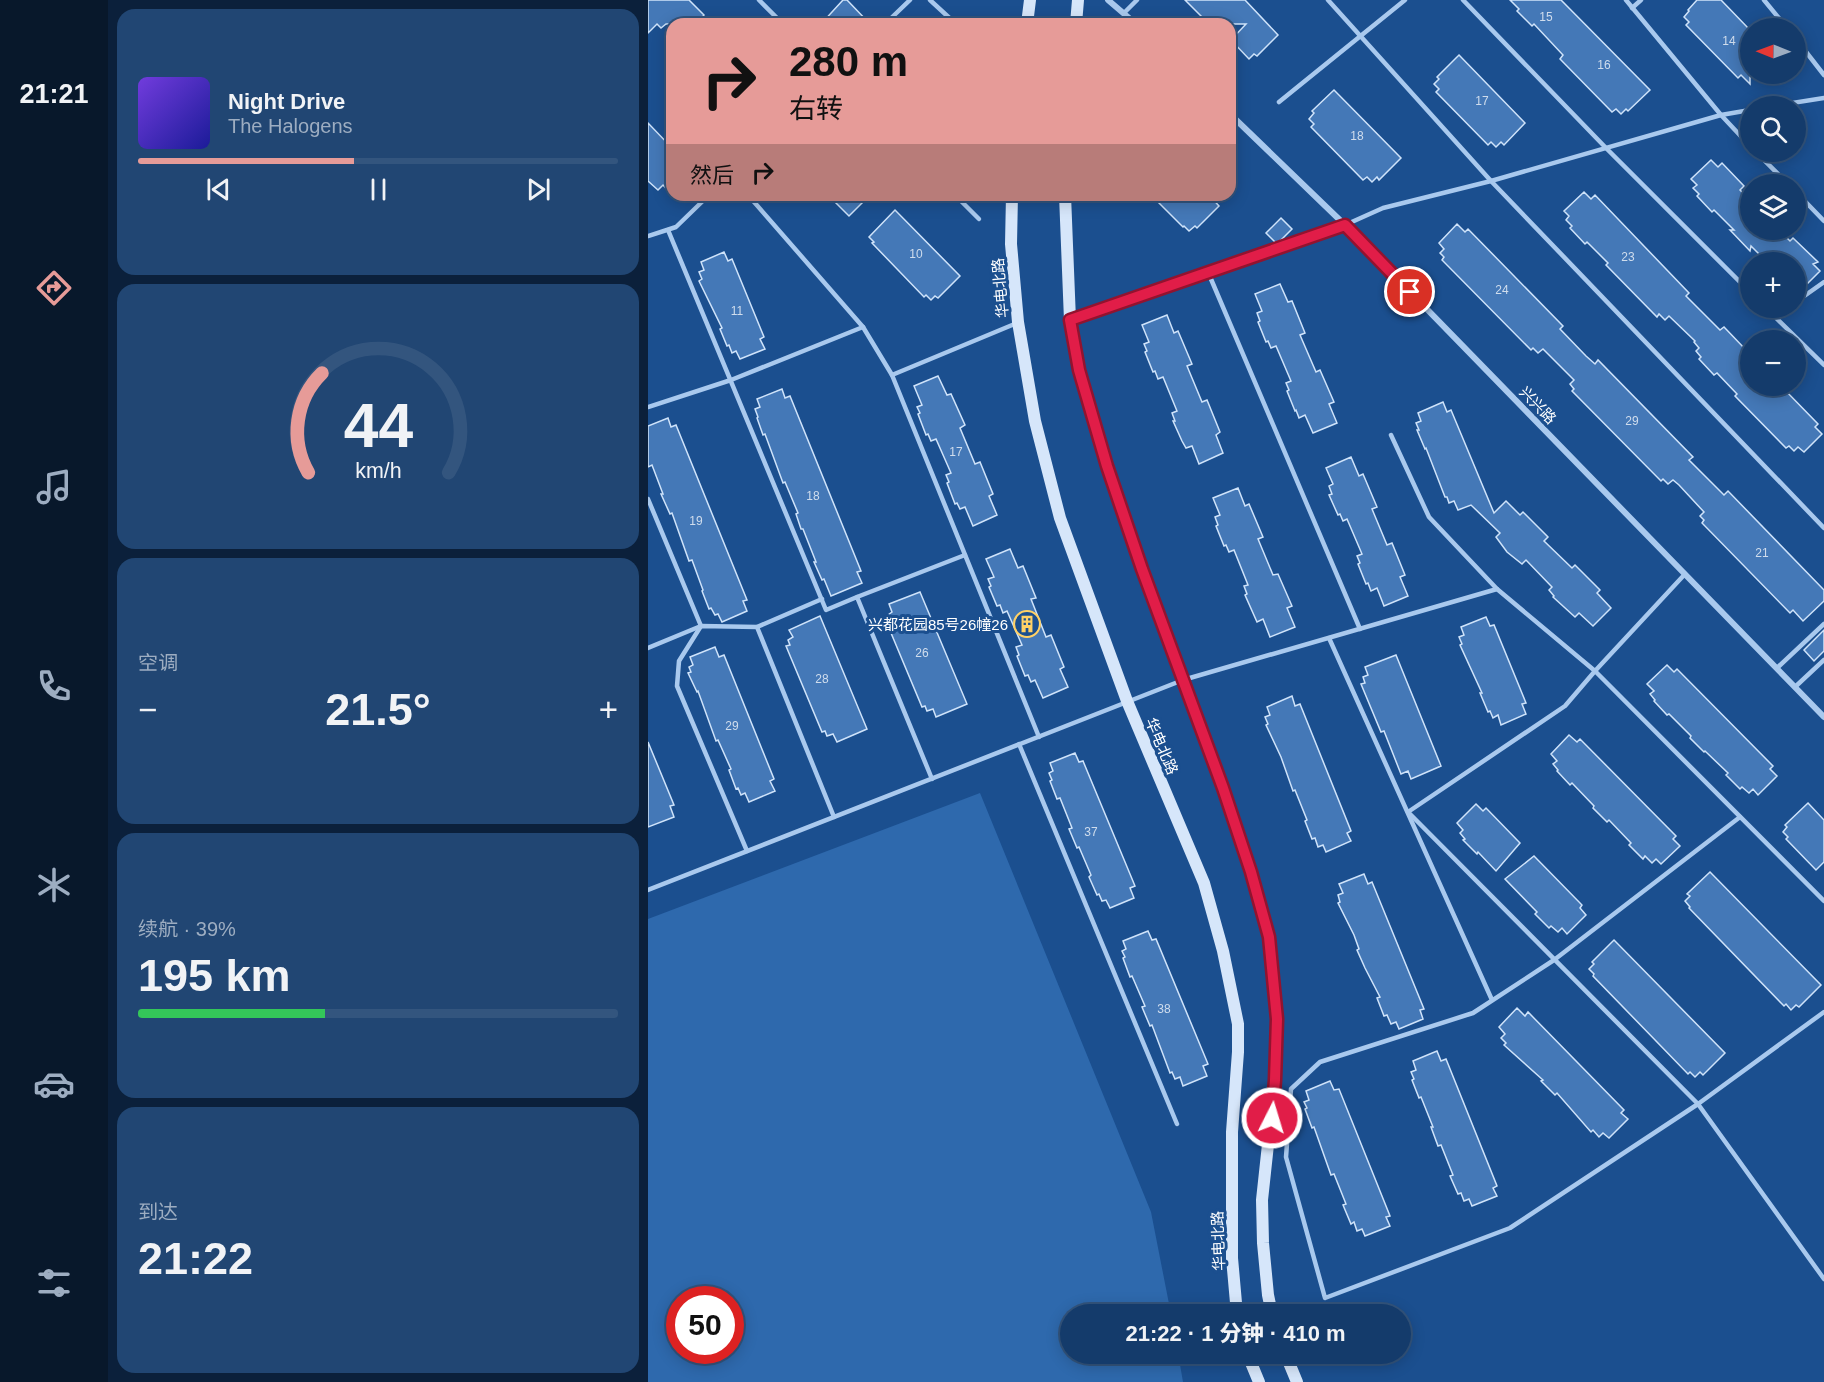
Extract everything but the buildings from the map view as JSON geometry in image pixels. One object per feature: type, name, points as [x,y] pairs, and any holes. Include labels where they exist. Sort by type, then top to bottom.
[{"type":"main road","points":[[1028,18],[1030,0]]},
{"type":"main road","points":[[1076,18],[1078,0]]},
{"type":"main road","name":"华电北路","points":[[1012,201],[1011,244],[1018,322],[1035,421],[1060,518],[1127,701],[1204,883],[1223,951],[1238,1024],[1239,1052],[1232,1132],[1232,1258],[1236,1304]]},
{"type":"main road","points":[[1065,201],[1070,320],[1079,370],[1107,466],[1142,569],[1248,861],[1269,937],[1277,1019],[1275,1080],[1262,1200],[1270,1304]]},
{"type":"main road","points":[[1252,1364],[1259,1382]]},
{"type":"main road","points":[[1290,1364],[1297,1382]]},
{"type":"street","points":[[1108,0],[1129,18]]},
{"type":"street","name":"兴兴路","points":[[1236,120],[1345,225],[1824,717]]},
{"type":"lane","points":[[759,0],[777,18]]},
{"type":"lane","points":[[891,18],[910,0]]},
{"type":"lane","points":[[930,0],[950,18]]},
{"type":"lane","points":[[1124,13],[1137,0]]},
{"type":"lane","points":[[1328,0],[1491,181],[1824,528]]},
{"type":"lane","points":[[1279,102],[1405,0]]},
{"type":"lane","points":[[1463,0],[1740,282]]},
{"type":"lane","points":[[1626,0],[1740,135]]},
{"type":"lane","points":[[1632,8],[1641,0]]},
{"type":"lane","points":[[1764,0],[1779,18]]},
{"type":"lane","points":[[1806,52],[1824,75]]},
{"type":"lane","points":[[1806,101],[1824,98]]},
{"type":"lane","points":[[1070,320],[1345,225],[1383,208],[1491,181],[1721,115],[1740,112]]},
{"type":"lane","points":[[1766,162],[1778,174]]},
{"type":"lane","points":[[648,236],[676,227],[703,201]]},
{"type":"lane","points":[[753,201],[862,327],[892,375],[1039,737]]},
{"type":"lane","points":[[961,201],[979,219]]},
{"type":"lane","points":[[1806,202],[1824,221]]},
{"type":"lane","points":[[668,230],[826,610],[965,555]]},
{"type":"lane","points":[[1208,272],[1360,629]]},
{"type":"lane","points":[[1806,295],[1824,282]]},
{"type":"lane","points":[[1776,318],[1824,364]]},
{"type":"lane","points":[[892,375],[1018,322]]},
{"type":"lane","points":[[648,406],[731,380],[862,327]]},
{"type":"lane","points":[[1390,435],[1429,517],[1497,590],[1595,672],[1824,901]]},
{"type":"lane","points":[[648,499],[701,626]]},
{"type":"lane","points":[[1408,812],[1565,706],[1685,574]]},
{"type":"lane","points":[[648,890],[1183,680],[1497,590]]},
{"type":"lane","points":[[856,597],[932,779]]},
{"type":"lane","points":[[648,648],[701,626],[757,627],[822,599]]},
{"type":"lane","points":[[1777,668],[1824,624]]},
{"type":"lane","points":[[701,626],[679,661],[677,686],[747,851]]},
{"type":"lane","points":[[757,627],[834,817]]},
{"type":"lane","points":[[1329,638],[1492,1000]]},
{"type":"lane","points":[[1795,687],[1823,662]]},
{"type":"lane","points":[[1019,744],[1177,1124]]},
{"type":"lane","points":[[1408,812],[1698,1104],[1824,1278]]},
{"type":"lane","points":[[1740,817],[1554,960],[1473,1013],[1320,1062],[1291,1089],[1286,1157],[1325,1298],[1510,1228],[1698,1104],[1824,1012]]},
{"type":"shaded area","points":[[980,793],[1151,1212],[1169,1304],[1060,1304],[1060,1364],[1180,1364],[1183,1382],[648,1382],[648,919]]},
{"type":"place","name":"兴都花园85号26幢26","points":[[1027,624]]},
{"type":"route","points":[[1272,1118],[1277,1019],[1269,937],[1251,872],[1223,788],[1142,569],[1107,466],[1079,370],[1070,320],[1345,225],[1410,292]]}]
